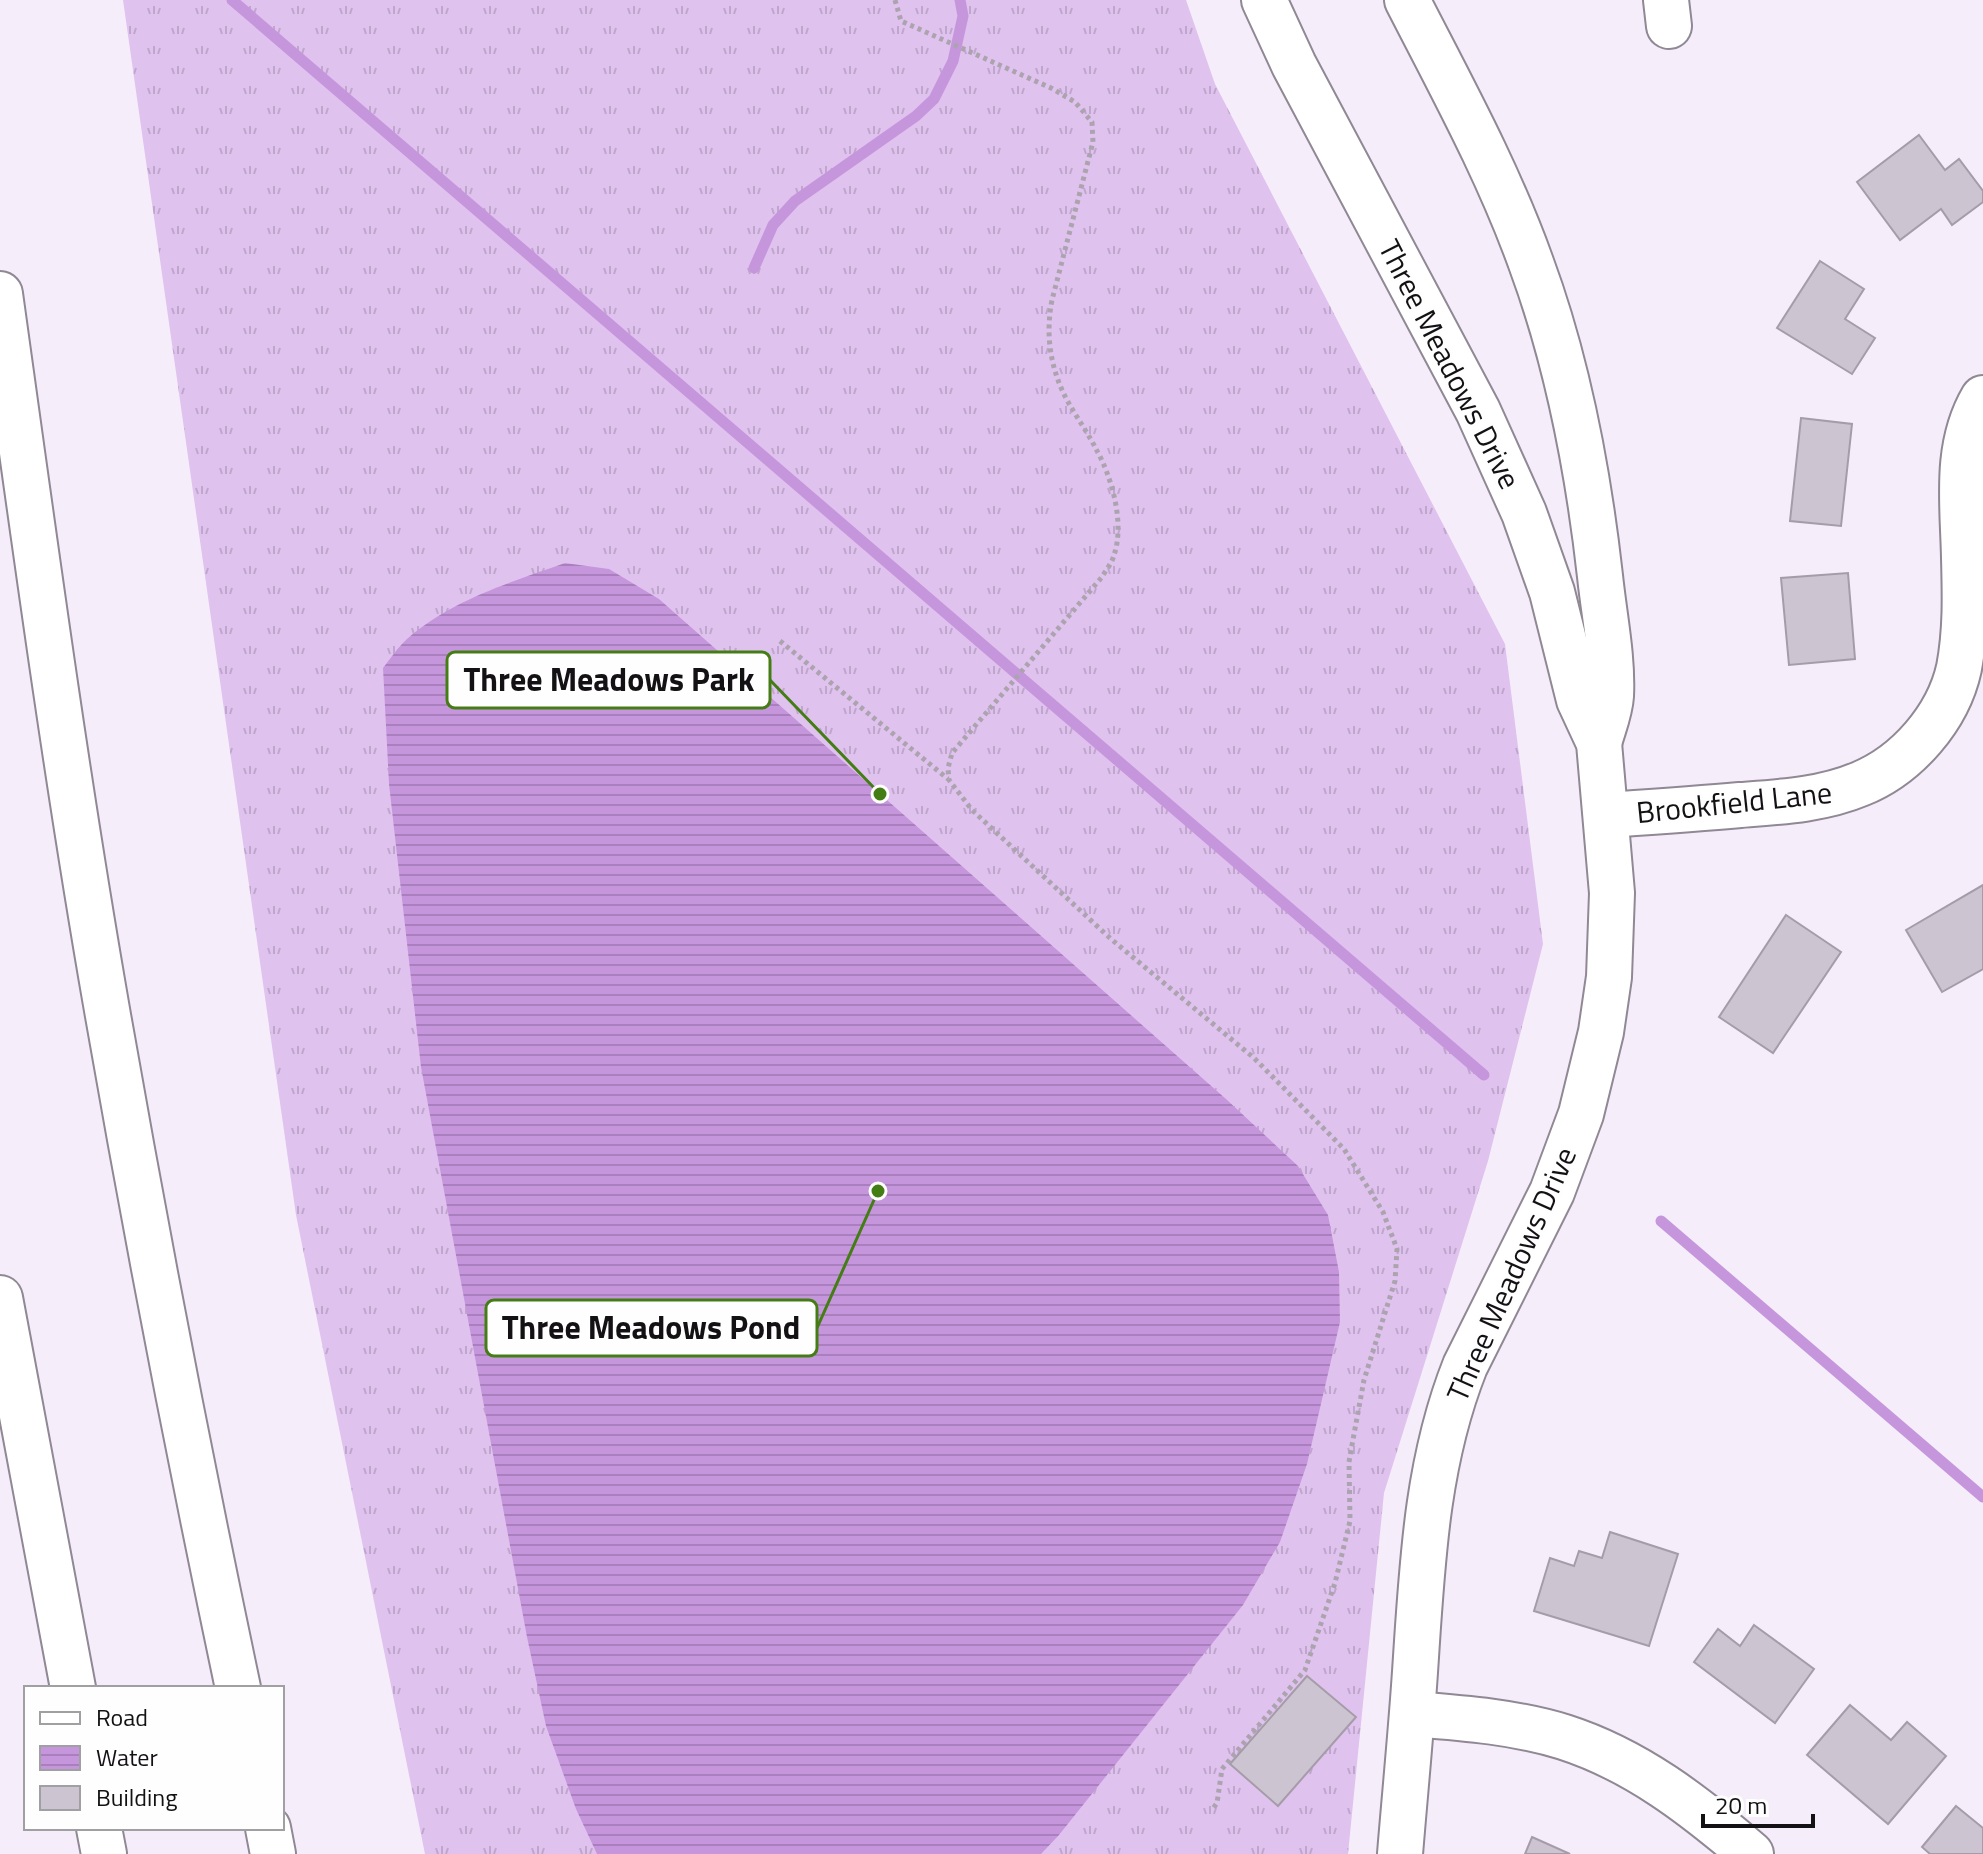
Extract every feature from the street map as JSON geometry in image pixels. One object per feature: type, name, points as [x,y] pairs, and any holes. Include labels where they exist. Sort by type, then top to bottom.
[{"type":"main road","name":"Three Meadows Drive","points":[[1264,0],[1294,65],[1484,423],[1524,513],[1552,592],[1579,700],[1599,743],[1607,815],[1612,893],[1609,977],[1601,1032],[1581,1114],[1552,1192],[1465,1366],[1439,1448],[1424,1544],[1400,1854]]},
{"type":"main road","name":"Three Meadows Drive","points":[[1407,0],[1488,159],[1531,263],[1557,343],[1577,425],[1595,535],[1605,626],[1611,699],[1599,743]]},
{"type":"main road","points":[[0,294],[49,646],[105,1002],[186,1438],[238,1686]]},
{"type":"main road","name":"Brookfield Lane","points":[[1607,815],[1785,802],[1832,794],[1861,784],[1888,769],[1912,749],[1932,726],[1948,699],[1958,670],[1965,623],[1962,464],[1967,434],[1983,398]]},
{"type":"main road","points":[[0,1298],[73,1686]]},
{"type":"main road","points":[[1413,1714],[1509,1724],[1564,1737],[1616,1758],[1664,1786],[1709,1818],[1751,1854]]},
{"type":"main road","points":[[99,1830],[104,1854]]},
{"type":"main road","points":[[268,1830],[273,1854]]},
{"type":"path","points":[[895,0],[901,21],[1051,88],[1086,112],[1094,129],[1052,300],[1048,320],[1049,343],[1063,392],[1106,470],[1113,496],[1118,539],[1114,558],[1063,624],[952,753],[949,780]]},
{"type":"path","points":[[780,641],[949,780],[972,810],[1111,939],[1254,1058],[1344,1149],[1383,1212],[1397,1249],[1395,1281],[1364,1380],[1349,1462],[1350,1521],[1335,1583],[1305,1670],[1222,1769],[1217,1803],[1212,1810]]},
{"type":"green space","points":[[123,0],[1186,0],[1215,84],[1505,644],[1543,944],[1488,1161],[1384,1493],[1348,1854],[425,1854],[296,1215]]},
{"type":"water","points":[[565,563],[609,569],[659,599],[1226,1099],[1298,1166],[1328,1215],[1339,1272],[1340,1322],[1307,1464],[1280,1542],[1243,1605],[1041,1854],[597,1854],[576,1809],[546,1726],[527,1637],[421,1067],[389,784],[383,668],[407,639],[443,613],[482,594]]},
{"type":"building","points":[[1919,135],[1945,170],[1959,159],[1983,191],[1983,202],[1952,225],[1941,209],[1900,240],[1857,182]]},
{"type":"building","points":[[1820,261],[1864,289],[1845,319],[1875,338],[1852,374],[1777,328]]},
{"type":"building","points":[[1801,418],[1852,424],[1841,526],[1790,521]]},
{"type":"building","points":[[1848,573],[1855,659],[1789,665],[1781,578]]},
{"type":"building","points":[[1983,885],[1983,969],[1942,992],[1906,930]]},
{"type":"building","points":[[1786,915],[1841,952],[1773,1053],[1719,1017]]},
{"type":"building","points":[[1610,1532],[1678,1554],[1649,1646],[1534,1611],[1550,1558],[1574,1566],[1579,1551],[1602,1558]]},
{"type":"building","points":[[1754,1625],[1814,1669],[1775,1723],[1694,1662],[1718,1629],[1740,1646]]},
{"type":"building","points":[[1307,1676],[1356,1717],[1278,1806],[1230,1764]]},
{"type":"building","points":[[1850,1705],[1891,1740],[1907,1722],[1946,1756],[1888,1824],[1807,1755]]},
{"type":"building","points":[[1956,1806],[1983,1828],[1983,1854],[1930,1854],[1922,1847]]},
{"type":"building","points":[[1532,1837],[1570,1854],[1525,1854]]},
{"type":"waterway","points":[[232,0],[1484,1075]]},
{"type":"waterway","points":[[754,268],[773,225],[795,201],[916,116],[934,99],[953,61],[963,16],[960,0]]},
{"type":"waterway","points":[[1661,1221],[1983,1497]]},
{"type":"place","name":"Three Meadows Park","points":[[880,794]]},
{"type":"place","name":"Three Meadows Pond","points":[[878,1191]]}]
